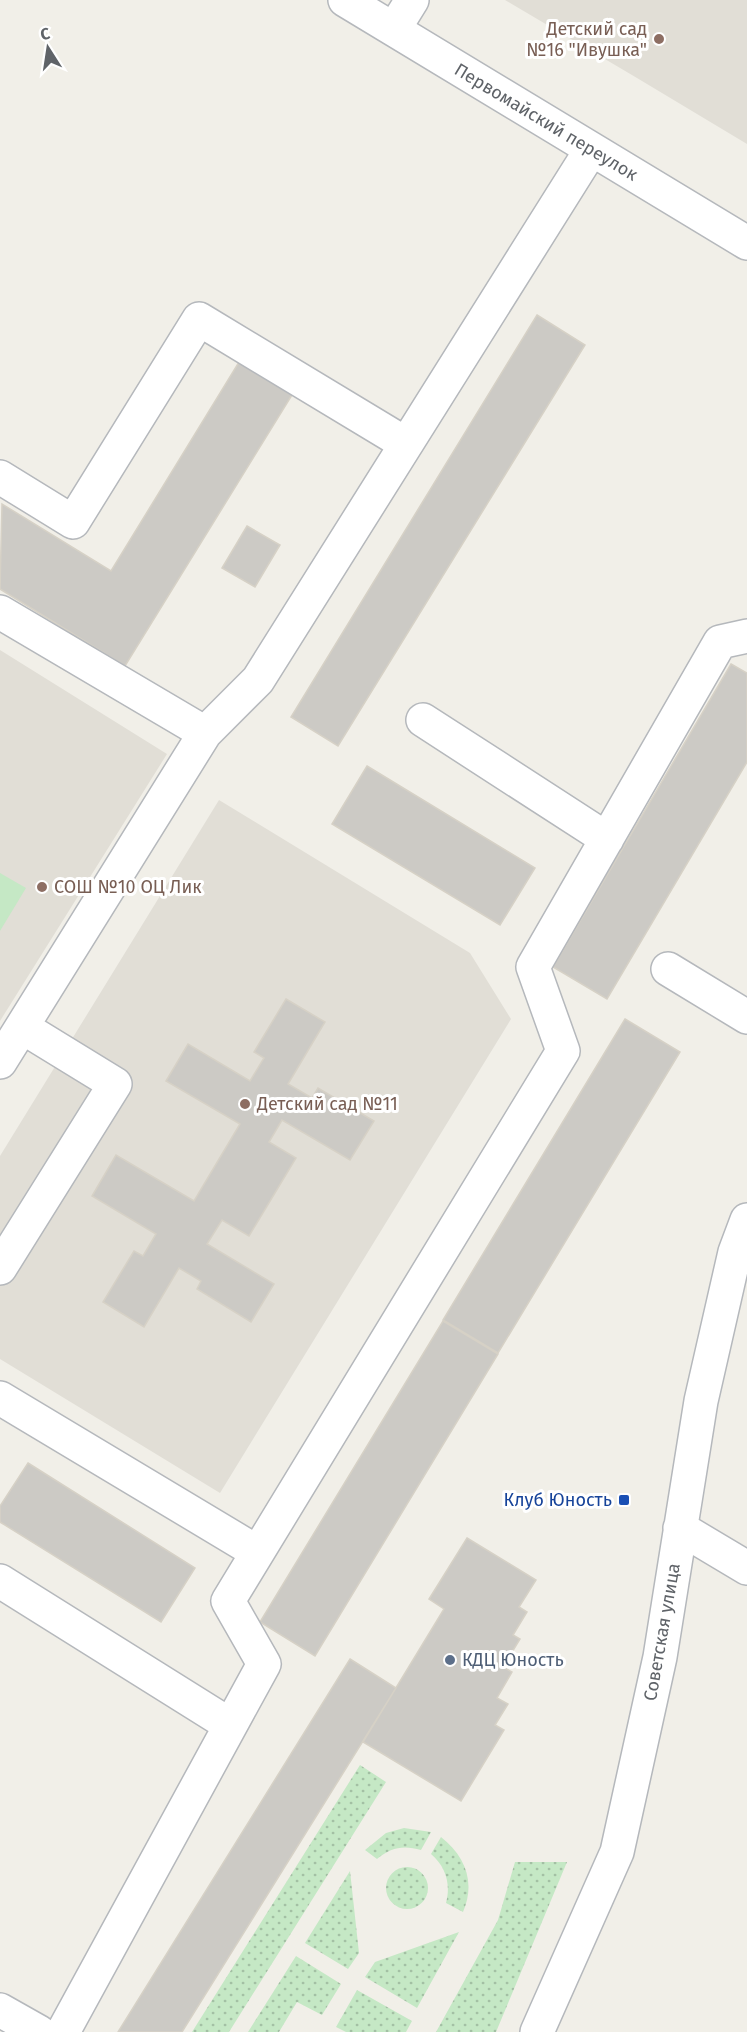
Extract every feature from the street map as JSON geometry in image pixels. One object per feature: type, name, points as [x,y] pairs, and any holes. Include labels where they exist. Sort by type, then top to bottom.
[{"type":"street","name":"Первомайский переулок","points":[[345,0],[747,243]]},
{"type":"street","points":[[394,29],[412,0]]},
{"type":"street","points":[[0,1062],[205,733],[258,680],[591,150]]},
{"type":"street","points":[[0,477],[73,522],[199,319],[406,444]]},
{"type":"street","points":[[0,612],[205,733]]},
{"type":"street","points":[[63,2032],[264,1664],[228,1601],[563,1051],[533,967],[720,642],[747,636]]},
{"type":"street","points":[[423,720],[607,839]]},
{"type":"street","points":[[668,969],[747,1017]]},
{"type":"street","points":[[0,1268],[115,1084],[22,1027]]},
{"type":"street","name":"Советская улица","points":[[537,2032],[617,1852],[660,1657],[701,1401],[741,1255],[747,1220]]},
{"type":"street","points":[[0,1398],[257,1552]]},
{"type":"street","points":[[680,1528],[747,1568]]},
{"type":"street","points":[[0,1581],[230,1725]]},
{"type":"street","points":[[0,2010],[39,2032]]},
{"type":"shaded area","name":"Детский сад №16 \"Ивушка\"","points":[[505,0],[747,0],[747,144],[637,78]]},
{"type":"shaded area","name":"СОШ №10 ОЦ Лик","points":[[0,650],[167,754],[0,1021]]},
{"type":"shaded area","name":"Детский сад №11","points":[[219,800],[470,953],[511,1019],[220,1493],[0,1359],[0,1156]]},
{"type":"green space","points":[[0,873],[26,888],[0,931]]},
{"type":"green space","points":[[360,1765],[386,1782],[229,2032],[192,2032]]},
{"type":"green space","points":[[404,1828],[431,1832],[421,1850],[398,1848],[377,1859],[365,1850],[386,1833]]},
{"type":"green space","points":[[441,1837],[456,1853],[466,1870],[468,1890],[463,1912],[446,1903],[448,1889],[446,1876],[440,1864],[431,1854]]},
{"type":"green space","points":[[515,1862],[567,1862],[496,2032],[436,2032],[498,1920]]},
{"type":"green space","points":[[407,1867],[415,1868],[422,1873],[427,1880],[427,1896],[422,1903],[415,1908],[407,1909],[399,1908],[392,1903],[387,1896],[386,1888],[387,1880],[392,1873],[399,1868]]},
{"type":"green space","points":[[350,1871],[359,1953],[348,1969],[305,1943]]},
{"type":"green space","points":[[459,1932],[417,2008],[365,1977],[375,1962]]},
{"type":"green space","points":[[296,1956],[341,1984],[322,2015],[297,2002],[279,2032],[248,2032]]},
{"type":"green space","points":[[357,1990],[412,2021],[406,2032],[346,2032],[336,2027]]},
{"type":"building","points":[[537,315],[585,345],[338,746],[291,717]]},
{"type":"building","points":[[239,362],[292,395],[125,666],[0,589],[2,504],[111,571]]},
{"type":"building","points":[[247,526],[280,545],[255,587],[222,568]]},
{"type":"building","points":[[731,664],[747,673],[747,762],[607,999],[553,967]]},
{"type":"building","points":[[367,766],[535,868],[500,925],[332,824]]},
{"type":"building","points":[[286,999],[325,1022],[288,1084],[312,1098],[318,1088],[374,1121],[350,1160],[282,1120],[269,1142],[296,1158],[249,1236],[222,1220],[207,1244],[274,1284],[251,1322],[197,1289],[201,1281],[179,1268],[144,1327],[103,1302],[134,1251],[143,1256],[156,1234],[92,1196],[116,1155],[194,1201],[240,1124],[166,1081],[188,1044],[250,1081],[264,1058],[254,1052]]},
{"type":"building","points":[[625,1019],[680,1052],[498,1353],[443,1320]]},
{"type":"building","points":[[443,1321],[498,1354],[315,1656],[260,1622]]},
{"type":"building","points":[[28,1463],[195,1568],[161,1622],[0,1522],[0,1506]]},
{"type":"building","points":[[467,1538],[536,1580],[519,1607],[527,1612],[513,1635],[520,1639],[503,1667],[512,1672],[497,1698],[508,1704],[495,1725],[504,1730],[461,1801],[363,1742],[444,1609],[429,1599]]},
{"type":"building","points":[[350,1659],[396,1688],[182,2032],[118,2032]]},
{"type":"place","name":"Детский сад №16 \"Ивушка\"","points":[[659,39]]},
{"type":"place","name":"СОШ №10 ОЦ Лик","points":[[42,887]]},
{"type":"place","name":"Детский сад №11","points":[[245,1104]]},
{"type":"place","name":"Клуб Юность","points":[[624,1500]]},
{"type":"place","name":"КДЦ Юность","points":[[450,1660]]}]
